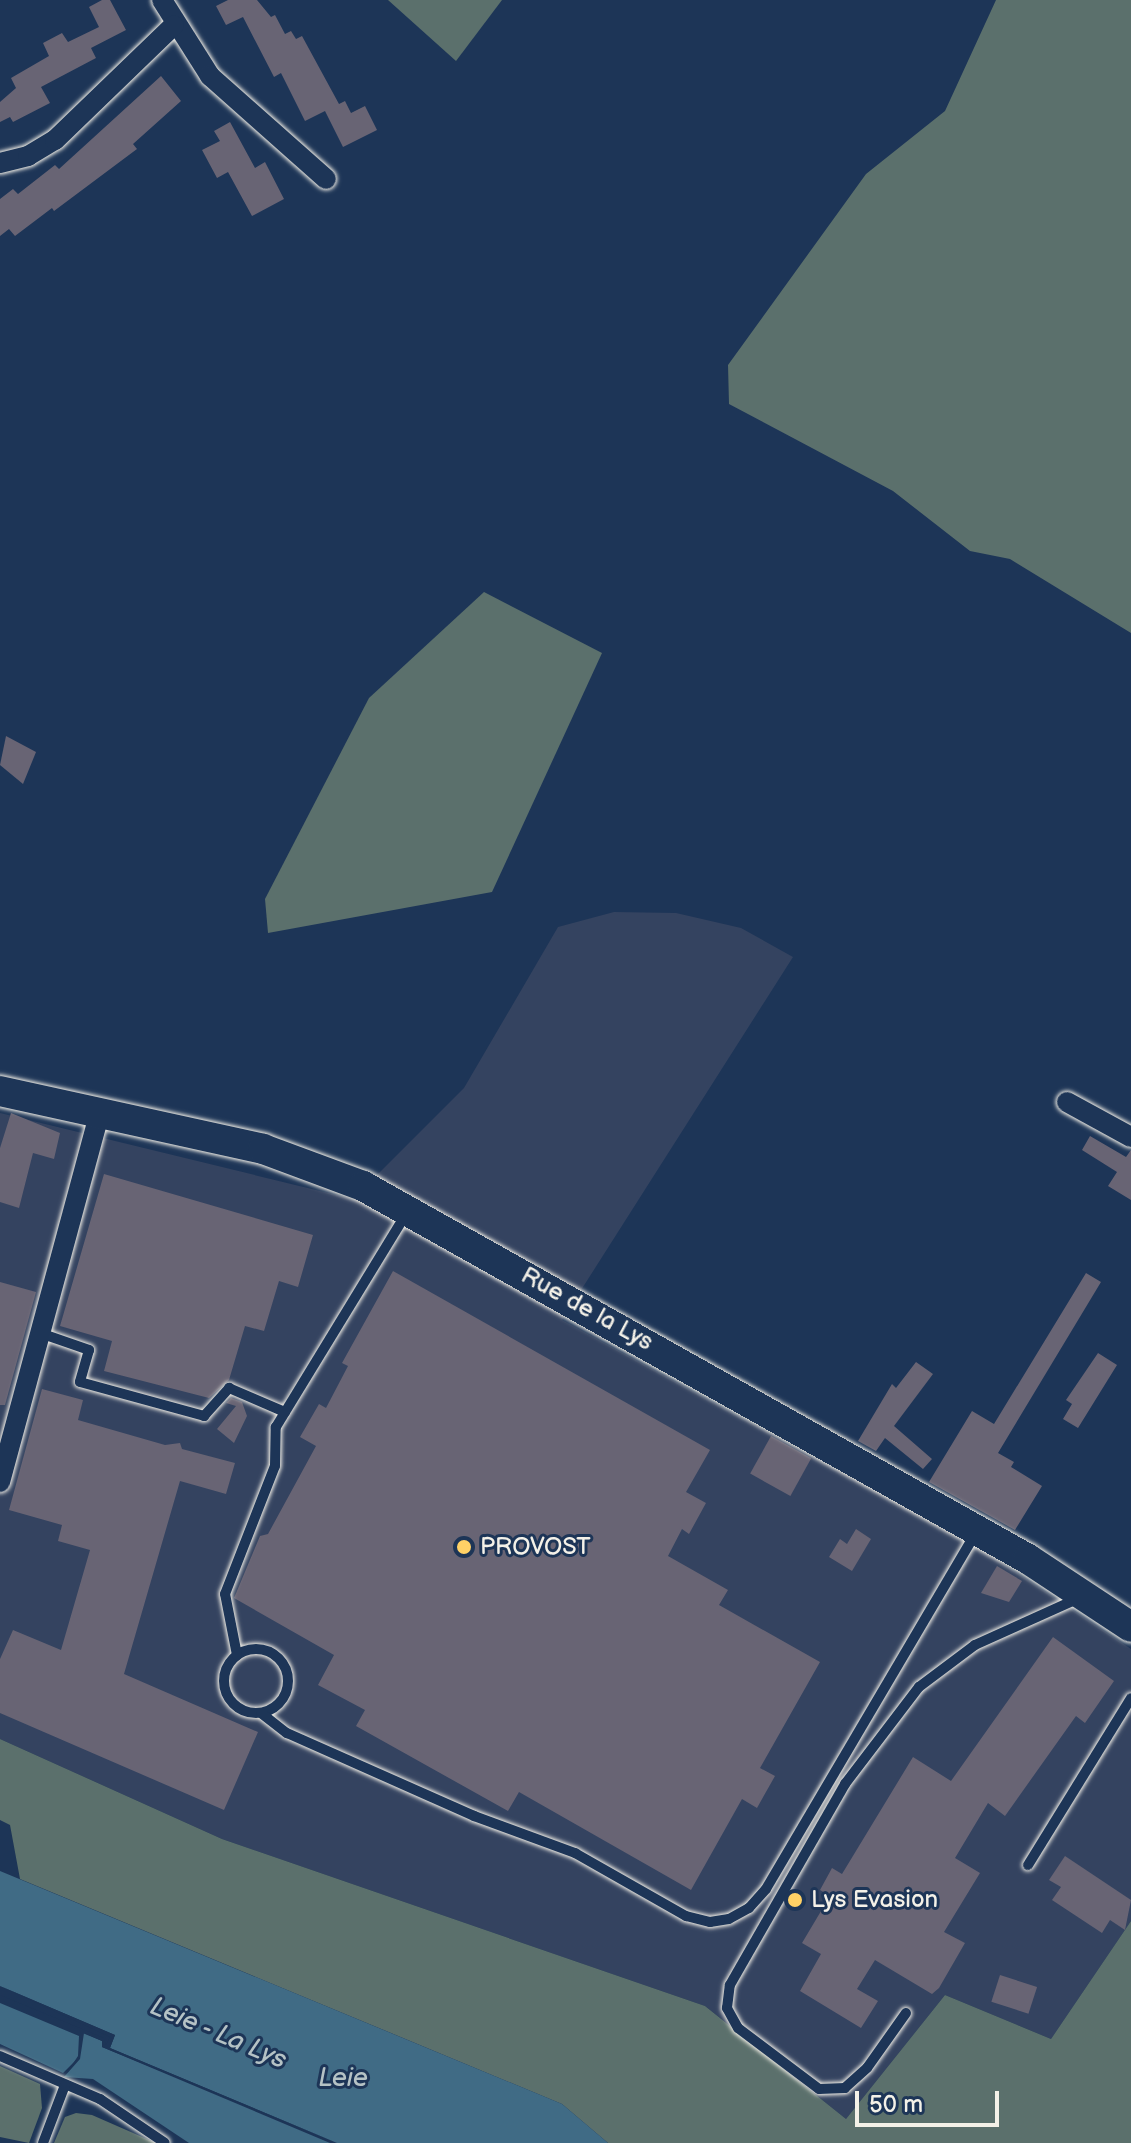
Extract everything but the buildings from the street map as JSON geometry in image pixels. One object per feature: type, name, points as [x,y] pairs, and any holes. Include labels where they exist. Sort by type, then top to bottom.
[{"type":"main road","name":"Rue de la Lys","points":[[0,1091],[280,1154],[409,1209],[978,1531],[1086,1595],[1131,1627]]},
{"type":"street","points":[[162,0],[174,25],[210,76],[326,179]]},
{"type":"street","points":[[0,163],[28,156],[55,140],[174,25]]},
{"type":"street","points":[[1067,1102],[1131,1137]]},
{"type":"street","points":[[0,1482],[100,1112]]},
{"type":"lane","points":[[237,1655],[225,1594],[275,1466],[276,1427],[409,1209]]},
{"type":"lane","points":[[40,1333],[89,1350],[80,1382],[204,1416],[229,1388],[285,1412]]},
{"type":"lane","points":[[261,1713],[286,1694],[284,1663],[257,1648],[237,1655],[225,1672],[227,1693],[241,1709],[261,1713],[287,1733],[474,1816],[575,1853],[686,1916],[710,1922],[729,1919],[749,1908],[766,1889],[978,1531]]},
{"type":"lane","points":[[906,2013],[867,2068],[845,2088],[819,2089],[738,2028],[727,2008],[730,1985],[845,1784],[919,1687],[975,1645],[1086,1595]]},
{"type":"lane","points":[[1028,1865],[1131,1698]]},
{"type":"lane","points":[[0,2056],[100,2099],[165,2143]]},
{"type":"lane","points":[[43,2143],[65,2085]]},
{"type":"shaded area","points":[[614,912],[676,913],[741,928],[793,957],[562,1320],[975,1545],[1131,1649],[1131,1921],[1051,2039],[945,1995],[846,2119],[705,2006],[222,1839],[0,1739],[0,1113],[353,1199],[464,1088],[558,927]]},
{"type":"green space","points":[[388,0],[502,0],[456,61]]},
{"type":"green space","points":[[996,0],[1131,0],[1131,633],[1010,559],[970,551],[893,491],[729,404],[728,365],[866,174],[945,111]]},
{"type":"green space","points":[[484,592],[602,653],[492,892],[268,933],[265,899],[369,698]]},
{"type":"green space","points":[[0,1739],[222,1839],[705,2006],[846,2119],[945,1995],[1051,2039],[1131,1921],[1131,2143],[608,2143],[562,2104],[20,1879],[10,1825],[0,1820]]},
{"type":"green space","points":[[0,2066],[40,2084],[42,2108],[29,2143],[0,2137]]},
{"type":"green space","points":[[76,2113],[92,2115],[156,2143],[54,2143],[65,2117]]},
{"type":"water","name":"Leie","points":[[0,1871],[562,2104],[608,2143],[337,2143],[110,2048],[115,2035],[0,1986]]},
{"type":"water","name":"Leie","points":[[0,1999],[102,2041],[102,2047],[330,2143],[189,2143],[93,2079],[64,2077],[78,2058],[63,2073],[0,2044]]},
{"type":"pier","points":[[0,1986],[115,2035],[110,2048],[337,2143],[102,2047],[102,2041],[84,2033],[80,2059],[64,2077],[78,2056],[79,2036],[0,2003],[0,1995],[104,2038],[106,2045],[110,2037]]},
{"type":"place","name":"PROVOST","points":[[464,1547]]},
{"type":"place","name":"Lys Evasion","points":[[795,1900]]},
{"type":"water label","name":"Leie - La Lys","points":[[218,2034]]}]
